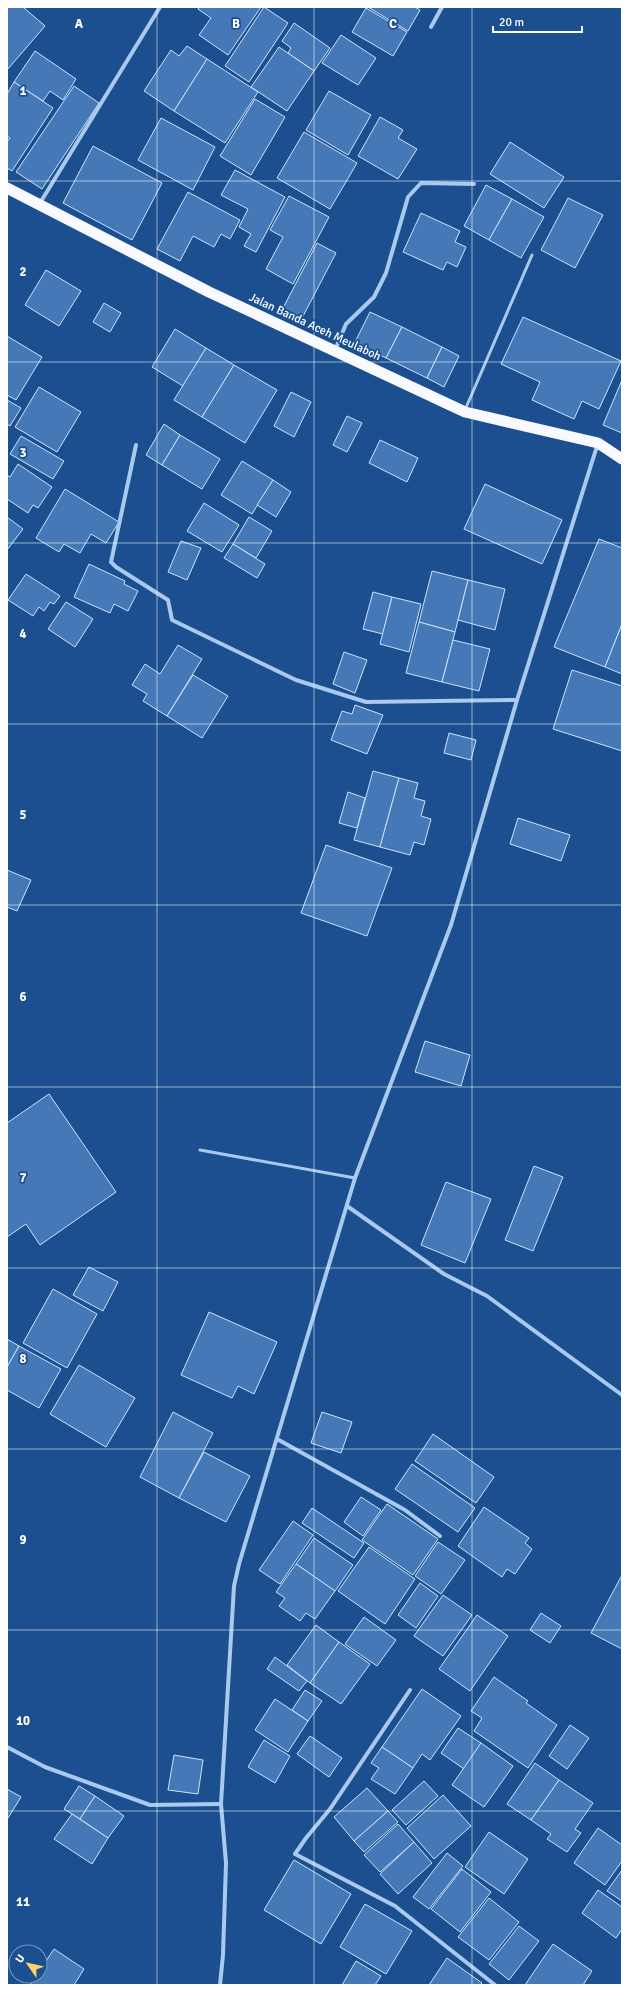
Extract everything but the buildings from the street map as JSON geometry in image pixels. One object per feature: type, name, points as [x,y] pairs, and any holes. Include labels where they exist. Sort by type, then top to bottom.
[{"type":"highway","name":"Jalan Banda Aceh Meulaboh","points":[[7,188],[40,203],[209,292],[465,412],[598,443],[622,459]]},
{"type":"street","points":[[40,203],[160,7]]},
{"type":"street","points":[[431,27],[442,7]]},
{"type":"street","points":[[334,350],[346,324],[374,297],[386,273],[408,197],[421,183],[474,184]]},
{"type":"street","points":[[220,1985],[223,1955],[226,1863],[221,1804],[234,1586],[238,1564],[278,1439],[355,1178],[451,925],[517,700],[598,443]]},
{"type":"street","points":[[136,446],[111,562],[116,567],[168,600],[172,620],[296,680],[366,702],[517,700]]},
{"type":"street","points":[[347,1206],[444,1274],[487,1296],[622,1395]]},
{"type":"street","points":[[278,1439],[404,1510],[440,1536]]},
{"type":"street","points":[[410,1690],[330,1809],[295,1854],[395,1906],[495,1985]]},
{"type":"street","points":[[7,1747],[45,1767],[150,1805],[221,1804]]},
{"type":"lane","points":[[465,412],[532,255]]},
{"type":"lane","points":[[200,1150],[355,1178]]}]
